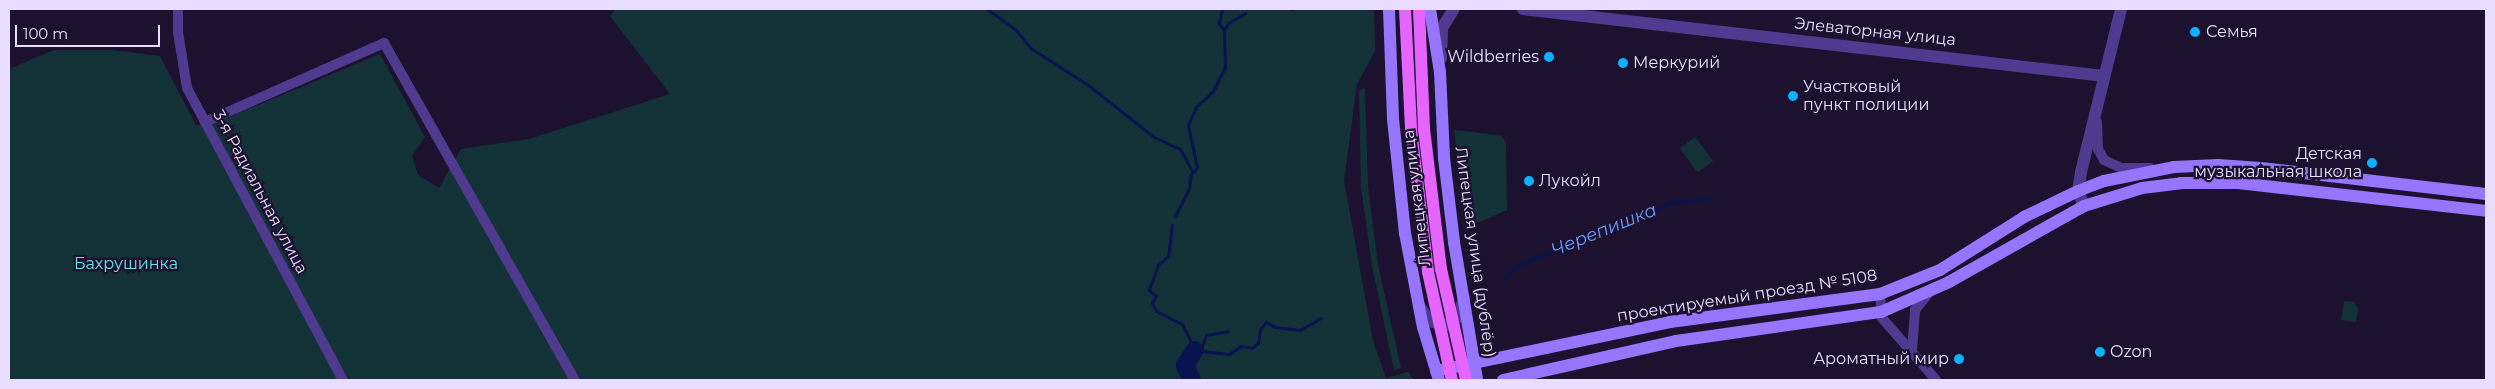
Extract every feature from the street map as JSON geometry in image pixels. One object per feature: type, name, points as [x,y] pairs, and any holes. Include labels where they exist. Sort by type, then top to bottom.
[{"type":"main road","points":[[1389,9],[1399,188],[1418,302],[1437,376]]},
{"type":"main road","name":"Липецкая улица","points":[[1405,9],[1414,169],[1428,272],[1452,380]]},
{"type":"main road","name":"Липецкая улица","points":[[1419,9],[1424,130],[1441,269],[1466,380]]},
{"type":"main road","name":"Липецкая улица (дублёр)","points":[[1430,9],[1440,72],[1444,158],[1477,380]]},
{"type":"main road","name":"проектируемый проезд № 5108","points":[[1437,376],[1475,364],[1670,322],[1880,294],[1940,270],[2024,216],[2078,191],[2104,181],[2174,167],[2218,165],[2260,168],[2470,192],[2486,192]]},
{"type":"main road","name":"проектируемый проезд № 5108","points":[[1503,380],[1676,342],[1881,312],[1931,290],[2084,206],[2142,188],[2181,183],[2238,182],[2486,211]]},
{"type":"street","name":"3-я Радиальная улица","points":[[178,9],[178,32],[187,88],[343,380]]},
{"type":"street","points":[[1440,72],[1443,9]]},
{"type":"street","points":[[1442,28],[1454,9]]},
{"type":"street","name":"Элеваторная улица","points":[[1523,9],[2104,76]]},
{"type":"street","points":[[2084,206],[2078,191],[2120,9]]},
{"type":"street","points":[[205,122],[384,43],[575,380]]},
{"type":"street","points":[[2097,106],[2098,149],[2108,163],[2121,168],[2174,167]]},
{"type":"street","points":[[1912,351],[1915,310],[1931,290]]},
{"type":"street","points":[[1880,294],[1882,318],[1936,380]]},
{"type":"street","points":[[1418,302],[1429,321],[1443,325],[1458,317],[1464,298]]},
{"type":"green space","name":"Бахрушинка","points":[[615,9],[1283,9],[1295,11],[1294,9],[1374,9],[1375,51],[1357,84],[1344,181],[1373,341],[1386,378],[1408,372],[1414,380],[9,380],[9,69],[54,50],[111,50],[160,56],[196,125],[215,123],[380,54],[425,137],[412,156],[418,175],[439,188],[461,149],[529,139],[670,94],[610,16]]},
{"type":"green space","points":[[1365,88],[1368,186],[1378,265],[1401,368],[1394,370],[1372,266],[1361,187],[1359,90]]},
{"type":"green space","points":[[1454,130],[1502,136],[1506,144],[1507,210],[1466,228]]},
{"type":"green space","points":[[1695,137],[1713,161],[1698,172],[1680,148]]},
{"type":"green space","points":[[2344,301],[2354,302],[2358,309],[2356,322],[2341,320]]},
{"type":"waterway","points":[[987,9],[1015,29],[1032,49],[1088,85],[1154,137],[1180,149],[1192,171]]},
{"type":"waterway","points":[[1175,216],[1189,188],[1191,174],[1197,168],[1188,125],[1196,107],[1213,91],[1225,67],[1224,30],[1219,23],[1222,9]]},
{"type":"waterway","points":[[1224,30],[1228,23],[1245,13]]},
{"type":"waterway","name":"Черепишка","points":[[1504,278],[1518,265],[1671,203],[1711,198]]},
{"type":"waterway","name":"Черепишка","points":[[1172,225],[1168,256],[1158,265],[1149,290],[1156,296],[1152,303],[1156,311],[1182,324],[1195,350],[1229,354],[1241,346],[1252,348],[1258,343],[1260,329],[1266,322],[1275,327],[1300,330],[1321,318]]},
{"type":"waterway","points":[[1200,351],[1206,335],[1228,331]]},
{"type":"waterway","name":"Черепишка","points":[[1192,380],[1185,365],[1195,350]]},
{"type":"place","name":"Семья","points":[[2195,32]]},
{"type":"place","name":"Wildberries","points":[[1549,57]]},
{"type":"place","name":"Меркурий","points":[[1623,63]]},
{"type":"place","name":"Участковый пункт полиции","points":[[1793,96]]},
{"type":"place","name":"Детская музыкальная школа","points":[[2372,163]]},
{"type":"place","name":"Лукойл","points":[[1529,181]]},
{"type":"place","name":"Ozon","points":[[2100,352]]},
{"type":"place","name":"Ароматный мир","points":[[1959,359]]}]
